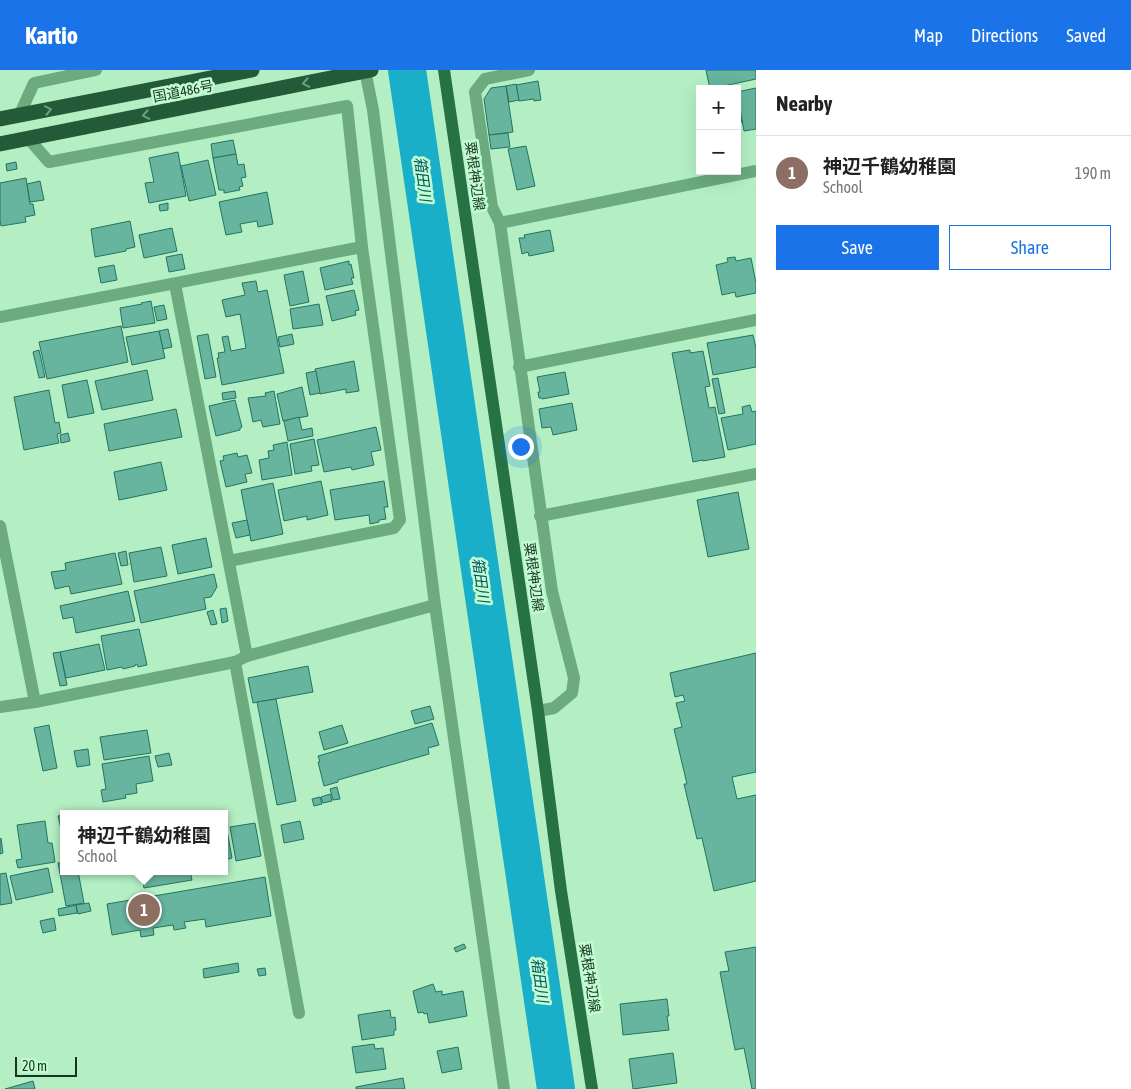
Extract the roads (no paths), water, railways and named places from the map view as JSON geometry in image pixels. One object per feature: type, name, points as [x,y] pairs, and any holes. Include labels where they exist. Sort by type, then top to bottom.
[{"type":"highway","name":"国道486号","points":[[0,120],[252,70]]},
{"type":"highway","name":"国道486号","points":[[0,144],[368,70]]},
{"type":"main road","name":"粟根神辺線","points":[[444,70],[538,711],[561,891],[592,1089]]},
{"type":"street","points":[[19,116],[34,83],[96,70]]},
{"type":"street","points":[[368,70],[435,605],[504,1089]]},
{"type":"street","points":[[529,70],[485,79],[475,92],[492,207],[500,223],[552,591],[574,678],[572,693],[554,708],[538,711]]},
{"type":"street","points":[[28,138],[49,162],[347,106],[362,247],[400,520],[394,528],[229,561]]},
{"type":"street","points":[[500,223],[756,172]]},
{"type":"street","points":[[0,317],[362,247]]},
{"type":"street","points":[[175,284],[247,656]]},
{"type":"street","points":[[520,367],[756,320]]},
{"type":"street","points":[[540,516],[756,474]]},
{"type":"street","points":[[0,526],[36,702]]},
{"type":"street","points":[[0,707],[36,702],[235,662],[247,656],[435,605]]},
{"type":"street","points":[[235,662],[299,1013]]},
{"type":"waterway","name":"箱田川","points":[[407,70],[556,1089]]},
{"type":"place","name":"神辺千鶴幼稚園","points":[[144,910]]}]
